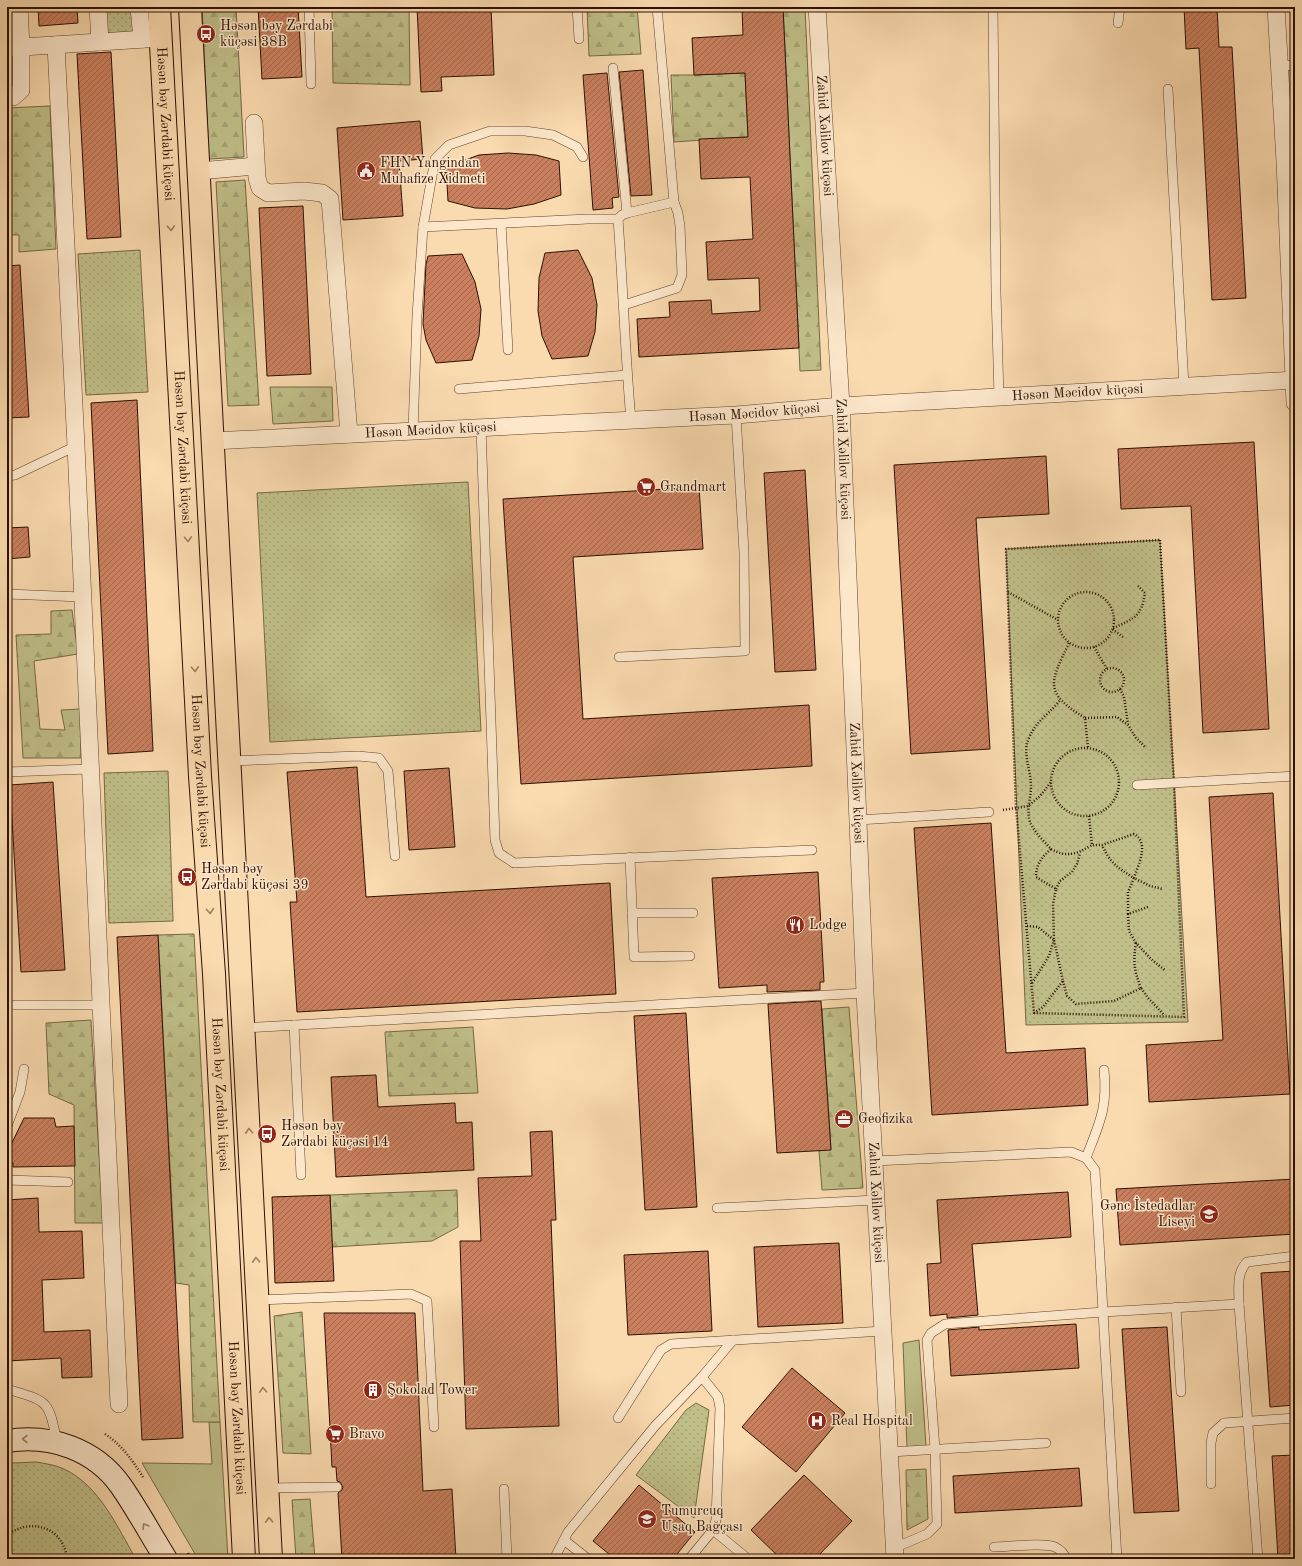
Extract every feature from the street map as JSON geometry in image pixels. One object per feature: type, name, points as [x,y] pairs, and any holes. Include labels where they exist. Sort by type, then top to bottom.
[{"type":"main road","name":"Həsən bəy Zərdabi küçəsi","points":[[159,7],[151,38],[214,974],[244,1559]]},
{"type":"main road","name":"Həsən bəy Zərdabi küçəsi","points":[[190,7],[271,1559]]},
{"type":"main road","points":[[7,1441],[19,1439],[41,1439],[58,1442],[79,1450],[109,1472],[121,1485],[166,1559]]},
{"type":"street","points":[[7,97],[13,97],[21,90],[14,47],[18,7]]},
{"type":"street","points":[[98,7],[100,42]]},
{"type":"street","points":[[14,47],[151,38],[139,7]]},
{"type":"street","name":"Zahid Xəlilov küçəsi","points":[[817,7],[841,406],[865,993],[895,1554]]},
{"type":"street","points":[[1276,7],[1287,66],[1295,403]]},
{"type":"street","points":[[56,45],[76,446],[119,1404]]},
{"type":"street","points":[[254,123],[256,166],[260,188],[268,193],[304,191],[322,193],[330,199],[349,434]]},
{"type":"street","points":[[199,170],[256,166]]},
{"type":"street","name":"Həsən Məcidov küçəsi","points":[[213,441],[736,415],[841,406],[1294,380]]},
{"type":"lane","points":[[309,7],[311,84]]},
{"type":"lane","points":[[577,7],[579,39]]},
{"type":"lane","points":[[624,305],[677,288],[682,275],[680,226],[678,213],[674,202],[657,7]]},
{"type":"lane","points":[[993,7],[996,292],[999,397]]},
{"type":"lane","points":[[1118,23],[1120,7]]},
{"type":"lane","points":[[613,68],[627,213]]},
{"type":"lane","points":[[1168,89],[1184,386]]},
{"type":"lane","points":[[413,431],[417,316],[423,227],[435,159],[449,145],[490,131],[525,131],[553,135],[577,147],[584,157]]},
{"type":"lane","points":[[631,420],[618,219],[622,214],[674,202]]},
{"type":"lane","points":[[423,227],[588,219],[618,219]]},
{"type":"lane","points":[[501,224],[508,350]]},
{"type":"lane","points":[[459,389],[627,375]]},
{"type":"lane","points":[[618,657],[745,651],[744,552],[736,415]]},
{"type":"lane","points":[[481,427],[495,840],[499,853],[514,863],[812,850]]},
{"type":"lane","points":[[7,476],[15,475],[76,446]]},
{"type":"lane","points":[[7,594],[82,597]]},
{"type":"lane","points":[[230,761],[358,756],[379,758],[388,771],[395,856]]},
{"type":"lane","points":[[7,772],[90,769]]},
{"type":"lane","points":[[1137,785],[1295,776]]},
{"type":"lane","points":[[858,820],[989,812]]},
{"type":"lane","points":[[630,857],[634,957],[690,956]]},
{"type":"lane","points":[[632,913],[693,913]]},
{"type":"lane","points":[[243,1028],[865,993]]},
{"type":"lane","points":[[15,1005],[100,1005]]},
{"type":"lane","points":[[294,1025],[301,1175]]},
{"type":"lane","points":[[7,1126],[20,1092],[24,1069]]},
{"type":"lane","points":[[1086,1158],[1102,1116],[1106,1090],[1104,1070]]},
{"type":"lane","points":[[874,1161],[1071,1152],[1086,1158],[1095,1170],[1117,1559]]},
{"type":"lane","points":[[7,1180],[68,1182]]},
{"type":"lane","points":[[717,1208],[876,1200]]},
{"type":"lane","points":[[1258,1559],[1239,1304],[1239,1274],[1242,1267],[1248,1262],[1295,1256]]},
{"type":"lane","points":[[258,1300],[412,1294],[427,1301],[434,1427]]},
{"type":"lane","points":[[895,1554],[927,1534],[936,1524],[935,1449],[927,1340],[931,1333],[945,1324],[1176,1307],[1239,1304]]},
{"type":"lane","points":[[1176,1307],[1181,1392]]},
{"type":"lane","points":[[618,1418],[661,1350],[671,1344],[883,1332]]},
{"type":"lane","points":[[554,1559],[568,1532],[655,1426],[702,1377],[733,1340]]},
{"type":"lane","points":[[689,1559],[713,1530],[716,1520],[720,1408],[718,1397],[702,1377]]},
{"type":"lane","points":[[7,1389],[36,1398],[47,1405],[51,1413],[58,1442]]},
{"type":"lane","points":[[1211,1484],[1211,1443],[1213,1433],[1224,1423],[1295,1418]]},
{"type":"lane","points":[[890,1452],[1046,1443]]},
{"type":"lane","points":[[268,1488],[337,1487]]},
{"type":"lane","points":[[504,1489],[507,1559]]},
{"type":"lane","points":[[713,1530],[748,1559]]},
{"type":"lane","points":[[564,1540],[588,1559]]},
{"type":"lane","points":[[994,1547],[1044,1545],[1055,1547],[1063,1553],[1066,1559]]},
{"type":"path","points":[[1160,540],[1174,783],[1184,1017],[1034,1013],[1016,807],[1006,549],[1160,540]]},
{"type":"path","points":[[1112,629],[1135,618],[1142,608],[1145,593],[1138,586]]},
{"type":"path","points":[[1007,592],[1058,620]]},
{"type":"path","points":[[1081,592],[1090,592],[1100,596],[1110,606],[1114,619],[1112,629],[1105,640],[1094,647],[1081,648],[1069,643],[1063,636],[1059,628],[1059,610],[1064,602],[1072,596],[1081,592]]},
{"type":"path","points":[[1112,629],[1123,637]]},
{"type":"path","points":[[1069,643],[1053,680],[1054,691],[1060,700],[1069,708],[1085,718],[1117,717],[1128,724]]},
{"type":"path","points":[[1094,647],[1107,669]]},
{"type":"path","points":[[1107,669],[1118,669],[1123,675],[1124,682],[1120,689],[1113,692],[1108,692],[1102,687],[1100,679],[1103,671],[1107,669]]},
{"type":"path","points":[[1120,689],[1124,697],[1128,724],[1136,738],[1146,748]]},
{"type":"path","points":[[1060,700],[1052,711],[1036,727],[1027,744],[1027,758],[1030,770],[1031,787],[1028,806],[1030,822],[1051,849],[1061,855],[1080,853],[1092,845],[1102,845],[1134,834],[1138,836],[1141,841],[1142,853],[1128,892],[1129,931],[1136,943],[1151,959],[1166,971]]},
{"type":"path","points":[[1085,718],[1088,748]]},
{"type":"path","points":[[1077,748],[1088,748],[1098,750],[1111,759],[1119,773],[1120,783],[1114,802],[1107,809],[1089,816],[1077,815],[1067,811],[1058,803],[1053,793],[1051,782],[1053,771],[1058,761],[1066,753],[1077,748]]},
{"type":"path","points":[[989,812],[1028,806],[1040,796],[1051,782]]},
{"type":"path","points":[[1089,816],[1092,845]]},
{"type":"path","points":[[1102,845],[1107,856],[1116,867],[1150,886],[1163,889]]},
{"type":"path","points":[[1051,849],[1040,860],[1036,870],[1036,876],[1056,890]]},
{"type":"path","points":[[1080,853],[1078,864],[1072,872],[1060,881],[1056,890],[1053,904],[1054,940],[1067,996],[1076,1004],[1114,1001],[1141,988]]},
{"type":"path","points":[[1128,914],[1148,907]]},
{"type":"path","points":[[1027,926],[1038,927],[1054,940]]},
{"type":"path","points":[[1032,983],[1050,956],[1054,940]]},
{"type":"path","points":[[1136,943],[1134,956],[1135,972],[1141,988],[1165,1016]]},
{"type":"path","points":[[1034,1013],[1043,1007],[1063,981]]},
{"type":"path","points":[[7,1535],[15,1529],[29,1525],[43,1528],[55,1535],[64,1546],[67,1559]]},
{"type":"green space","points":[[92,7],[142,7],[144,31],[94,34]]},
{"type":"green space","points":[[202,7],[236,7],[244,157],[209,159]]},
{"type":"green space","points":[[332,7],[409,7],[410,85],[333,83]]},
{"type":"green space","points":[[587,7],[637,7],[641,54],[589,56]]},
{"type":"green space","points":[[783,7],[805,7],[821,370],[800,371]]},
{"type":"green space","points":[[745,73],[748,137],[674,142],[671,75]]},
{"type":"green space","points":[[50,106],[56,249],[19,252],[19,235],[7,235],[7,202],[11,202],[7,157],[7,108]]},
{"type":"green space","points":[[245,180],[259,405],[228,406],[216,182]]},
{"type":"green space","points":[[140,250],[148,392],[86,395],[78,254]]},
{"type":"green space","points":[[270,387],[332,387],[333,421],[273,424]]},
{"type":"green space","points":[[468,482],[481,731],[270,742],[257,493]]},
{"type":"green space","points":[[1160,540],[1188,1022],[1026,1025],[1006,549]]},
{"type":"green space","points":[[72,610],[78,654],[34,661],[40,729],[65,730],[61,710],[80,709],[81,758],[23,758],[16,635],[51,634],[51,611]]},
{"type":"green space","points":[[168,771],[173,921],[109,923],[104,773]]},
{"type":"green space","points":[[194,934],[220,1422],[193,1422],[189,1285],[176,1283],[158,935]]},
{"type":"green space","points":[[849,1007],[863,1188],[822,1190],[819,1151],[831,1149],[822,1009]]},
{"type":"green space","points":[[91,1020],[103,1223],[75,1223],[74,1105],[49,1094],[46,1023]]},
{"type":"green space","points":[[473,1027],[478,1093],[389,1096],[385,1032]]},
{"type":"green space","points":[[457,1190],[458,1227],[432,1241],[332,1247],[330,1195]]},
{"type":"green space","points":[[302,1312],[311,1454],[283,1453],[274,1316]]},
{"type":"green space","points":[[919,1340],[926,1446],[907,1448],[903,1343]]},
{"type":"green space","points":[[696,1403],[709,1410],[694,1518],[636,1475],[686,1410]]},
{"type":"green space","points":[[209,1422],[220,1422],[228,1559],[198,1559],[142,1463],[212,1464]]},
{"type":"green space","points":[[37,1462],[64,1469],[77,1476],[88,1486],[106,1508],[136,1559],[7,1559],[7,1465],[12,1463]]},
{"type":"green space","points":[[926,1469],[928,1519],[907,1530],[906,1470]]},
{"type":"green space","points":[[310,1499],[315,1559],[296,1559],[292,1500]]},
{"type":"building","points":[[38,7],[77,7],[78,23],[39,26]]},
{"type":"building","points":[[258,7],[298,7],[302,77],[262,79]]},
{"type":"building","points":[[417,7],[491,7],[494,75],[441,77],[442,91],[421,92]]},
{"type":"building","points":[[742,7],[783,7],[799,348],[639,357],[637,319],[670,317],[669,302],[711,300],[712,314],[760,311],[759,278],[708,280],[706,242],[753,239],[750,177],[701,179],[699,139],[748,137],[745,73],[694,75],[692,38],[743,35]]},
{"type":"building","points":[[1184,7],[1217,7],[1219,47],[1232,47],[1246,298],[1212,300],[1199,48],[1186,49]]},
{"type":"building","points":[[111,52],[121,237],[87,239],[77,54]]},
{"type":"building","points":[[643,70],[652,195],[631,196],[619,72]]},
{"type":"building","points":[[607,73],[619,197],[612,198],[613,208],[593,210],[583,75]]},
{"type":"building","points":[[420,121],[423,159],[399,161],[403,216],[343,220],[337,128]]},
{"type":"building","points":[[508,153],[536,155],[559,161],[561,195],[534,204],[507,209],[475,208],[448,201],[446,167],[479,155]]},
{"type":"building","points":[[303,206],[311,374],[267,376],[259,208]]},
{"type":"building","points":[[578,250],[592,278],[597,305],[595,332],[588,356],[552,359],[542,336],[538,311],[539,278],[545,253]]},
{"type":"building","points":[[462,254],[475,282],[481,309],[479,336],[472,360],[436,363],[426,340],[423,324],[426,264],[428,256]]},
{"type":"building","points":[[20,265],[29,417],[7,418],[7,266]]},
{"type":"building","points":[[137,400],[153,751],[108,754],[91,403]]},
{"type":"building","points":[[1254,442],[1269,729],[1203,733],[1191,506],[1121,509],[1118,449]]},
{"type":"building","points":[[1046,456],[1049,514],[976,518],[990,749],[911,754],[894,465]]},
{"type":"building","points":[[805,470],[816,670],[775,672],[764,473]]},
{"type":"building","points":[[699,487],[703,549],[573,557],[583,719],[809,705],[812,766],[521,784],[503,499]]},
{"type":"building","points":[[28,527],[30,557],[7,559],[7,528]]},
{"type":"building","points":[[357,767],[366,897],[610,883],[616,994],[297,1012],[290,902],[297,902],[287,772]]},
{"type":"building","points":[[449,768],[455,847],[409,850],[404,771]]},
{"type":"building","points":[[53,782],[65,970],[21,972],[10,785]]},
{"type":"building","points":[[1273,793],[1290,1094],[1149,1102],[1146,1045],[1223,1040],[1209,797]]},
{"type":"building","points":[[991,823],[1006,1053],[1085,1048],[1088,1105],[932,1115],[914,828]]},
{"type":"building","points":[[818,872],[824,982],[820,982],[820,990],[767,992],[767,985],[719,988],[712,878]]},
{"type":"building","points":[[158,935],[183,1438],[142,1440],[117,937]]},
{"type":"building","points":[[821,1001],[831,1150],[777,1153],[768,1004]]},
{"type":"building","points":[[686,1013],[697,1207],[645,1210],[634,1016]]},
{"type":"building","points":[[376,1075],[378,1107],[455,1103],[456,1123],[472,1122],[474,1170],[336,1177],[331,1077]]},
{"type":"building","points":[[24,1118],[54,1118],[56,1127],[74,1126],[75,1166],[13,1167],[13,1163],[7,1163],[7,1153]]},
{"type":"building","points":[[552,1131],[556,1220],[551,1220],[559,1426],[466,1429],[460,1241],[481,1241],[478,1178],[532,1176],[530,1132]]},
{"type":"building","points":[[1295,1179],[1295,1234],[1120,1245],[1116,1189]]},
{"type":"building","points":[[1068,1192],[1071,1237],[972,1244],[978,1315],[947,1318],[947,1314],[930,1316],[927,1264],[941,1263],[937,1200]]},
{"type":"building","points":[[330,1195],[334,1281],[275,1283],[272,1197]]},
{"type":"building","points":[[38,1198],[39,1232],[82,1231],[84,1278],[42,1280],[44,1332],[90,1330],[92,1377],[62,1378],[61,1358],[7,1361],[7,1200]]},
{"type":"building","points":[[839,1243],[843,1323],[758,1327],[754,1247]]},
{"type":"building","points":[[708,1251],[712,1331],[628,1335],[624,1255]]},
{"type":"building","points":[[1295,1271],[1295,1405],[1270,1407],[1261,1273]]},
{"type":"building","points":[[324,1313],[415,1313],[423,1491],[452,1489],[456,1559],[342,1559],[338,1493],[343,1487],[340,1482],[337,1481],[336,1467],[332,1467]]},
{"type":"building","points":[[1076,1324],[1079,1368],[951,1376],[948,1330],[979,1327],[979,1330]]},
{"type":"building","points":[[1167,1327],[1179,1511],[1134,1513],[1122,1329]]},
{"type":"building","points":[[792,1368],[845,1413],[796,1472],[742,1427]]},
{"type":"building","points":[[1295,1455],[1295,1559],[1278,1559],[1272,1456]]},
{"type":"building","points":[[1079,1468],[1082,1506],[955,1513],[953,1476]]},
{"type":"building","points":[[804,1475],[852,1521],[815,1559],[781,1559],[751,1530]]},
{"type":"building","points":[[639,1485],[695,1532],[673,1559],[615,1559],[593,1541]]},
{"type":"place","name":"Həsən bəy Zərdabi küçəsi 38B","points":[[206,34]]},
{"type":"place","name":"FHN Yangindan Muhafize Xidmeti","points":[[366,171]]},
{"type":"place","name":"Grandmart","points":[[646,487]]},
{"type":"place","name":"Həsən bəy Zərdabi küçəsi 39","points":[[187,877]]},
{"type":"place","name":"Lodge","points":[[795,925]]},
{"type":"place","name":"Geofizika","points":[[844,1119]]},
{"type":"place","name":"Həsən bəy Zərdabi küçəsi 14","points":[[267,1134]]},
{"type":"place","name":"Gənc İstedadlar Liseyi","points":[[1209,1214]]},
{"type":"place","name":"Şokolad Tower","points":[[373,1390]]},
{"type":"place","name":"Real Hospital","points":[[817,1421]]},
{"type":"place","name":"Bravo","points":[[335,1434]]},
{"type":"place","name":"Tumurcuq Uşaq Bağçası","points":[[647,1519]]}]
